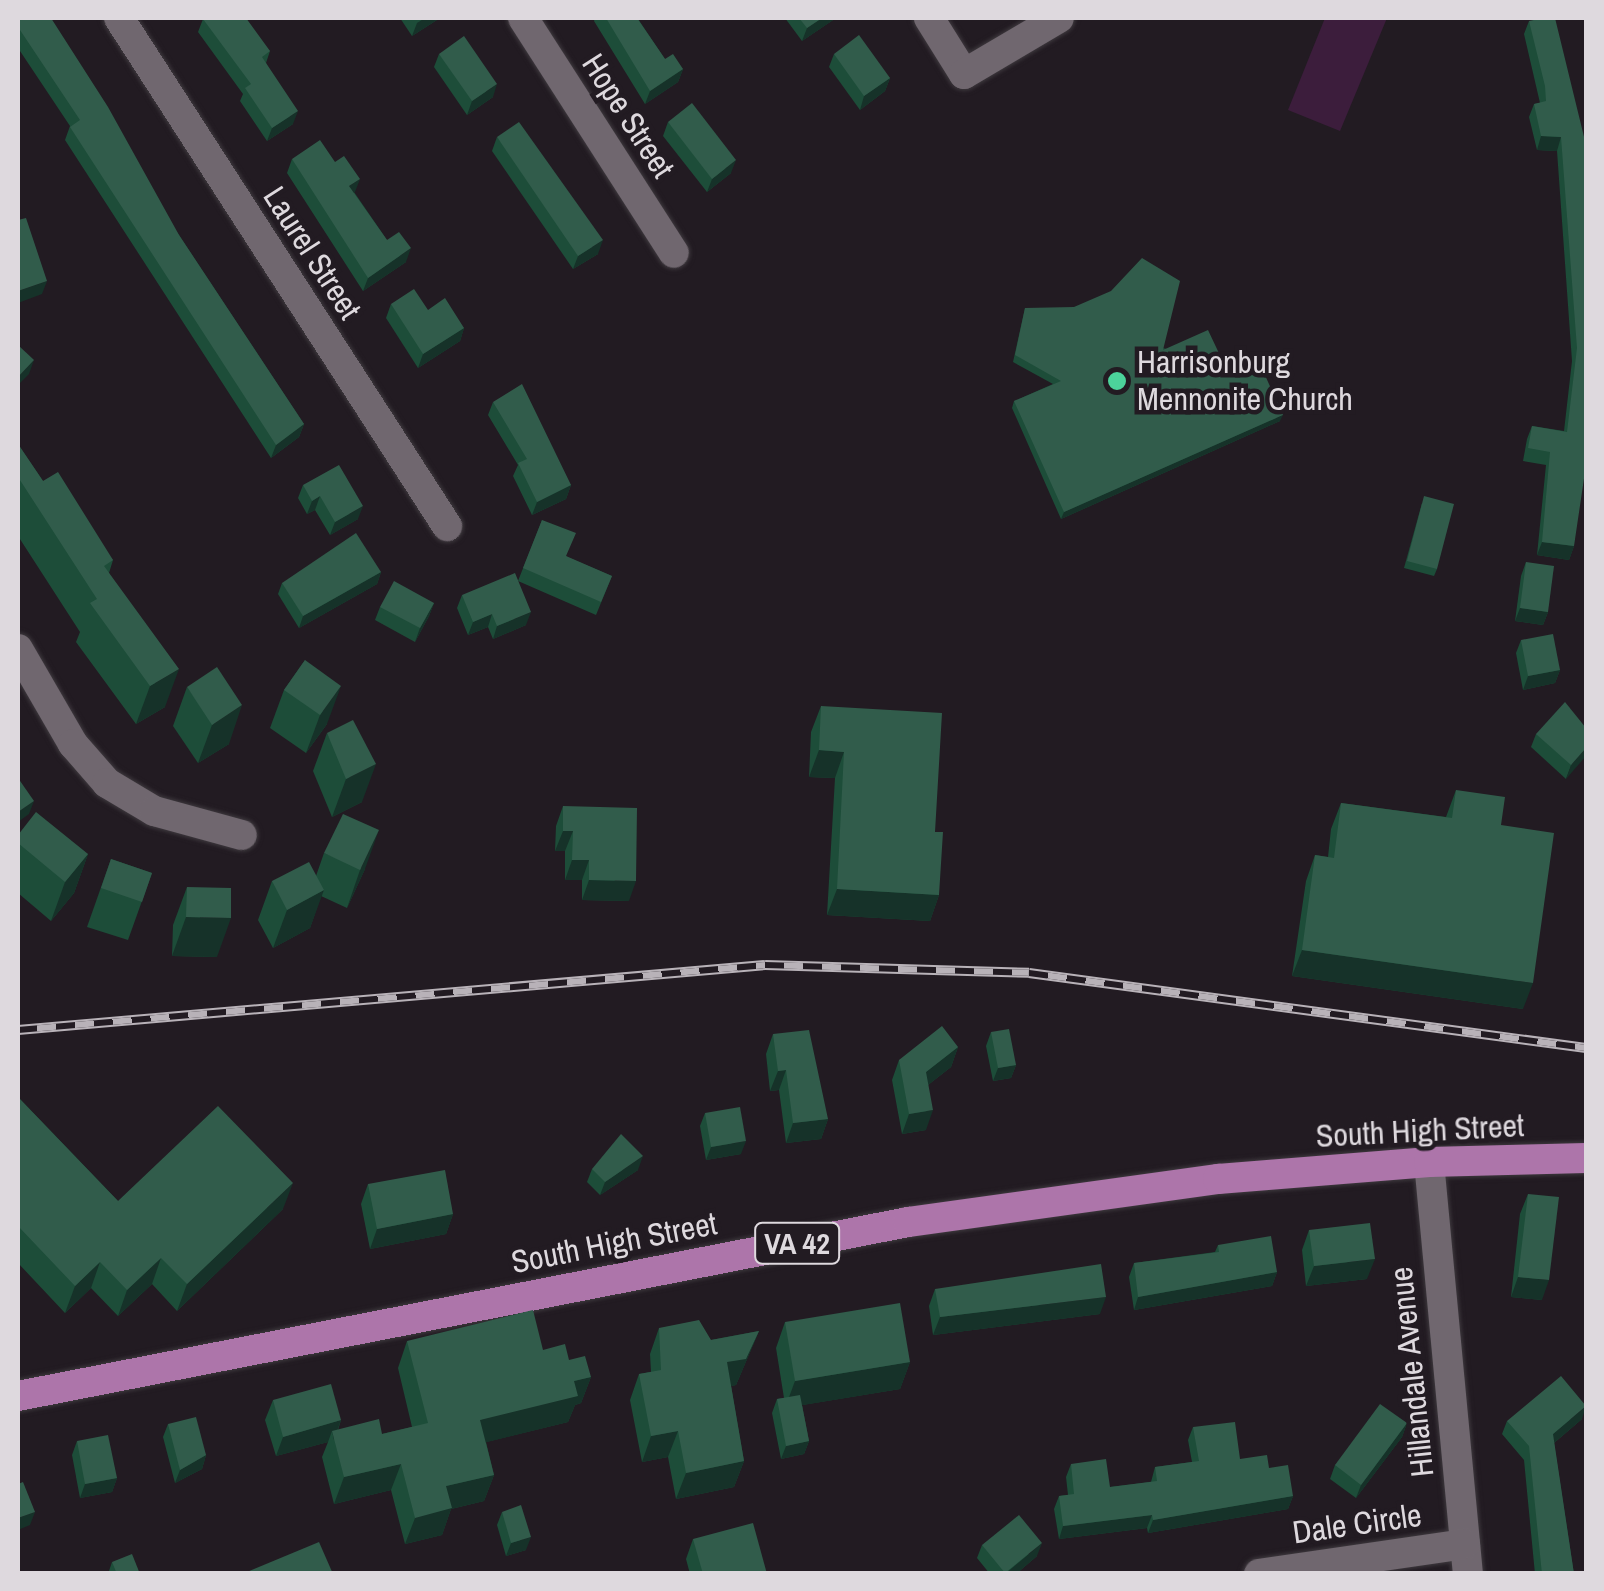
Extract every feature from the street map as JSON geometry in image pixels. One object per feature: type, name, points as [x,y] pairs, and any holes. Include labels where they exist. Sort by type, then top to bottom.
[{"type":"main road","name":"South High Street","points":[[18,1396],[908,1222],[1218,1179],[1429,1162],[1586,1158]]},
{"type":"street","name":"Laurel Street","points":[[119,18],[447,526]]},
{"type":"street","name":"Hope Street","points":[[523,18],[674,253]]},
{"type":"street","points":[[929,18],[964,74],[1059,18]]},
{"type":"street","points":[[18,649],[74,744],[107,783],[154,811],[242,836]]},
{"type":"street","name":"Hillandale Avenue","points":[[1429,1162],[1467,1559]]},
{"type":"street","name":"Dale Circle","points":[[1259,1574],[1467,1559]]},
{"type":"shaded area","points":[[1325,18],[1387,18],[1340,131],[1288,110]]},
{"type":"building","points":[[18,18],[51,18],[108,107],[179,235],[304,424],[276,445],[70,127],[80,120],[18,27]]},
{"type":"building","points":[[205,18],[246,18],[270,51],[262,57],[298,111],[272,128],[245,88],[251,84]]},
{"type":"building","points":[[606,18],[637,18],[665,59],[673,54],[683,69],[650,91]]},
{"type":"building","points":[[799,18],[822,18],[807,28]]},
{"type":"building","points":[[1555,18],[1586,145],[1586,465],[1574,546],[1542,542],[1550,452],[1528,448],[1532,426],[1567,432],[1577,348],[1561,137],[1541,136],[1534,104],[1546,101],[1529,21]]},
{"type":"building","points":[[859,35],[890,78],[864,96],[834,54]]},
{"type":"building","points":[[464,36],[497,84],[472,101],[439,54]]},
{"type":"building","points":[[692,103],[736,160],[712,179],[668,122]]},
{"type":"building","points":[[519,122],[603,240],[578,256],[497,137]]},
{"type":"building","points":[[320,140],[335,162],[344,156],[360,179],[349,186],[387,240],[399,232],[411,248],[368,278],[292,159]]},
{"type":"building","points":[[26,218],[47,281],[18,291],[18,220]]},
{"type":"building","points":[[1142,258],[1180,281],[1163,350],[1208,330],[1225,366],[1255,353],[1283,415],[1064,512],[1014,401],[1061,381],[1015,355],[1025,308],[1074,307],[1111,291]]},
{"type":"building","points":[[414,289],[428,310],[445,298],[464,328],[423,354],[391,304]]},
{"type":"building","points":[[18,345],[34,360],[18,377]]},
{"type":"building","points":[[522,384],[571,485],[537,502],[518,463],[527,459],[493,402]]},
{"type":"building","points":[[18,444],[43,481],[58,472],[113,560],[104,566],[179,669],[150,686],[90,603],[97,599],[18,477]]},
{"type":"building","points":[[339,465],[363,506],[335,522],[320,496],[312,501],[303,485]]},
{"type":"building","points":[[1424,496],[1454,504],[1437,569],[1407,561]]},
{"type":"building","points":[[542,520],[576,533],[566,556],[612,576],[601,602],[523,568]]},
{"type":"building","points":[[356,533],[381,572],[303,616],[282,583]]},
{"type":"building","points":[[1526,562],[1554,566],[1548,612],[1520,608]]},
{"type":"building","points":[[515,573],[531,612],[497,626],[492,614],[473,622],[462,595]]},
{"type":"building","points":[[394,581],[434,603],[420,628],[380,607]]},
{"type":"building","points":[[1553,634],[1560,670],[1528,676],[1521,640]]},
{"type":"building","points":[[305,660],[341,686],[320,715],[284,690]]},
{"type":"building","points":[[217,667],[242,705],[212,725],[187,687]]},
{"type":"building","points":[[1565,702],[1586,728],[1586,748],[1571,765],[1536,734]]},
{"type":"building","points":[[821,706],[942,713],[935,832],[943,832],[939,895],[837,889],[844,752],[819,750]]},
{"type":"building","points":[[353,720],[376,764],[346,779],[327,733]]},
{"type":"building","points":[[18,778],[34,801],[18,812]]},
{"type":"building","points":[[1456,790],[1505,797],[1501,825],[1554,833],[1533,983],[1302,950],[1315,855],[1334,858],[1341,803],[1452,818]]},
{"type":"building","points":[[563,806],[637,808],[636,881],[589,880],[589,860],[572,860],[573,831],[563,831]]},
{"type":"building","points":[[36,812],[88,854],[65,882],[18,843],[18,835]]},
{"type":"building","points":[[343,814],[379,830],[360,870],[324,853]]},
{"type":"building","points":[[111,859],[152,873],[142,902],[101,888]]},
{"type":"building","points":[[309,862],[324,890],[287,910],[272,881]]},
{"type":"building","points":[[187,887],[231,888],[231,918],[186,917]]},
{"type":"building","points":[[942,1026],[958,1047],[926,1072],[933,1110],[909,1114],[899,1060]]},
{"type":"building","points":[[1009,1029],[1016,1065],[998,1068],[991,1032]]},
{"type":"building","points":[[809,1030],[828,1119],[793,1123],[786,1070],[778,1071],[773,1034]]},
{"type":"building","points":[[18,1097],[118,1201],[218,1106],[293,1183],[187,1284],[161,1258],[127,1290],[100,1262],[75,1286],[18,1226]]},
{"type":"building","points":[[740,1107],[746,1141],[711,1147],[705,1113]]},
{"type":"building","points":[[621,1134],[643,1156],[605,1182],[592,1169]]},
{"type":"building","points":[[445,1170],[453,1214],[377,1229],[368,1184]]},
{"type":"building","points":[[1528,1194],[1559,1197],[1549,1280],[1518,1277]]},
{"type":"building","points":[[1370,1223],[1375,1259],[1314,1266],[1309,1230]]},
{"type":"building","points":[[1271,1236],[1277,1272],[1138,1297],[1134,1263],[1219,1252],[1218,1245]]},
{"type":"building","points":[[1101,1264],[1106,1297],[940,1317],[935,1289]]},
{"type":"building","points":[[900,1303],[910,1362],[795,1381],[785,1322]]},
{"type":"building","points":[[533,1310],[543,1350],[565,1344],[569,1360],[585,1356],[591,1377],[574,1381],[578,1396],[480,1420],[494,1475],[446,1486],[452,1508],[415,1518],[401,1464],[344,1477],[332,1431],[379,1419],[382,1434],[428,1423],[407,1341]]},
{"type":"building","points":[[699,1320],[711,1340],[759,1331],[746,1359],[727,1362],[744,1461],[686,1473],[678,1431],[651,1436],[639,1374],[661,1370],[659,1328]]},
{"type":"building","points":[[1561,1376],[1586,1406],[1553,1434],[1574,1574],[1542,1574],[1529,1446],[1507,1421]]},
{"type":"building","points":[[331,1384],[341,1420],[283,1437],[273,1400]]},
{"type":"building","points":[[800,1395],[809,1441],[786,1446],[777,1399]]},
{"type":"building","points":[[1380,1404],[1407,1423],[1361,1485],[1335,1465]]},
{"type":"building","points":[[196,1417],[206,1455],[180,1470],[168,1424]]},
{"type":"building","points":[[1235,1422],[1240,1459],[1267,1455],[1269,1468],[1288,1465],[1293,1496],[1153,1520],[1152,1515],[1063,1526],[1059,1496],[1074,1494],[1071,1464],[1106,1459],[1110,1487],[1157,1481],[1155,1467],[1199,1461],[1193,1427]]},
{"type":"building","points":[[108,1435],[117,1478],[85,1484],[77,1441]]},
{"type":"building","points":[[23,1482],[35,1512],[18,1518],[18,1484]]},
{"type":"building","points":[[521,1505],[531,1537],[511,1543],[502,1512]]},
{"type":"building","points":[[1019,1515],[1042,1543],[1005,1573],[982,1545]]},
{"type":"building","points":[[753,1523],[767,1574],[703,1574],[693,1539]]},
{"type":"building","points":[[319,1542],[333,1574],[242,1574]]},
{"type":"building","points":[[132,1554],[140,1574],[117,1574],[112,1562]]},
{"type":"railway","points":[[18,1030],[765,965],[1029,973],[1586,1048]]},
{"type":"place","name":"Harrisonburg Mennonite Church","points":[[1117,381]]}]
